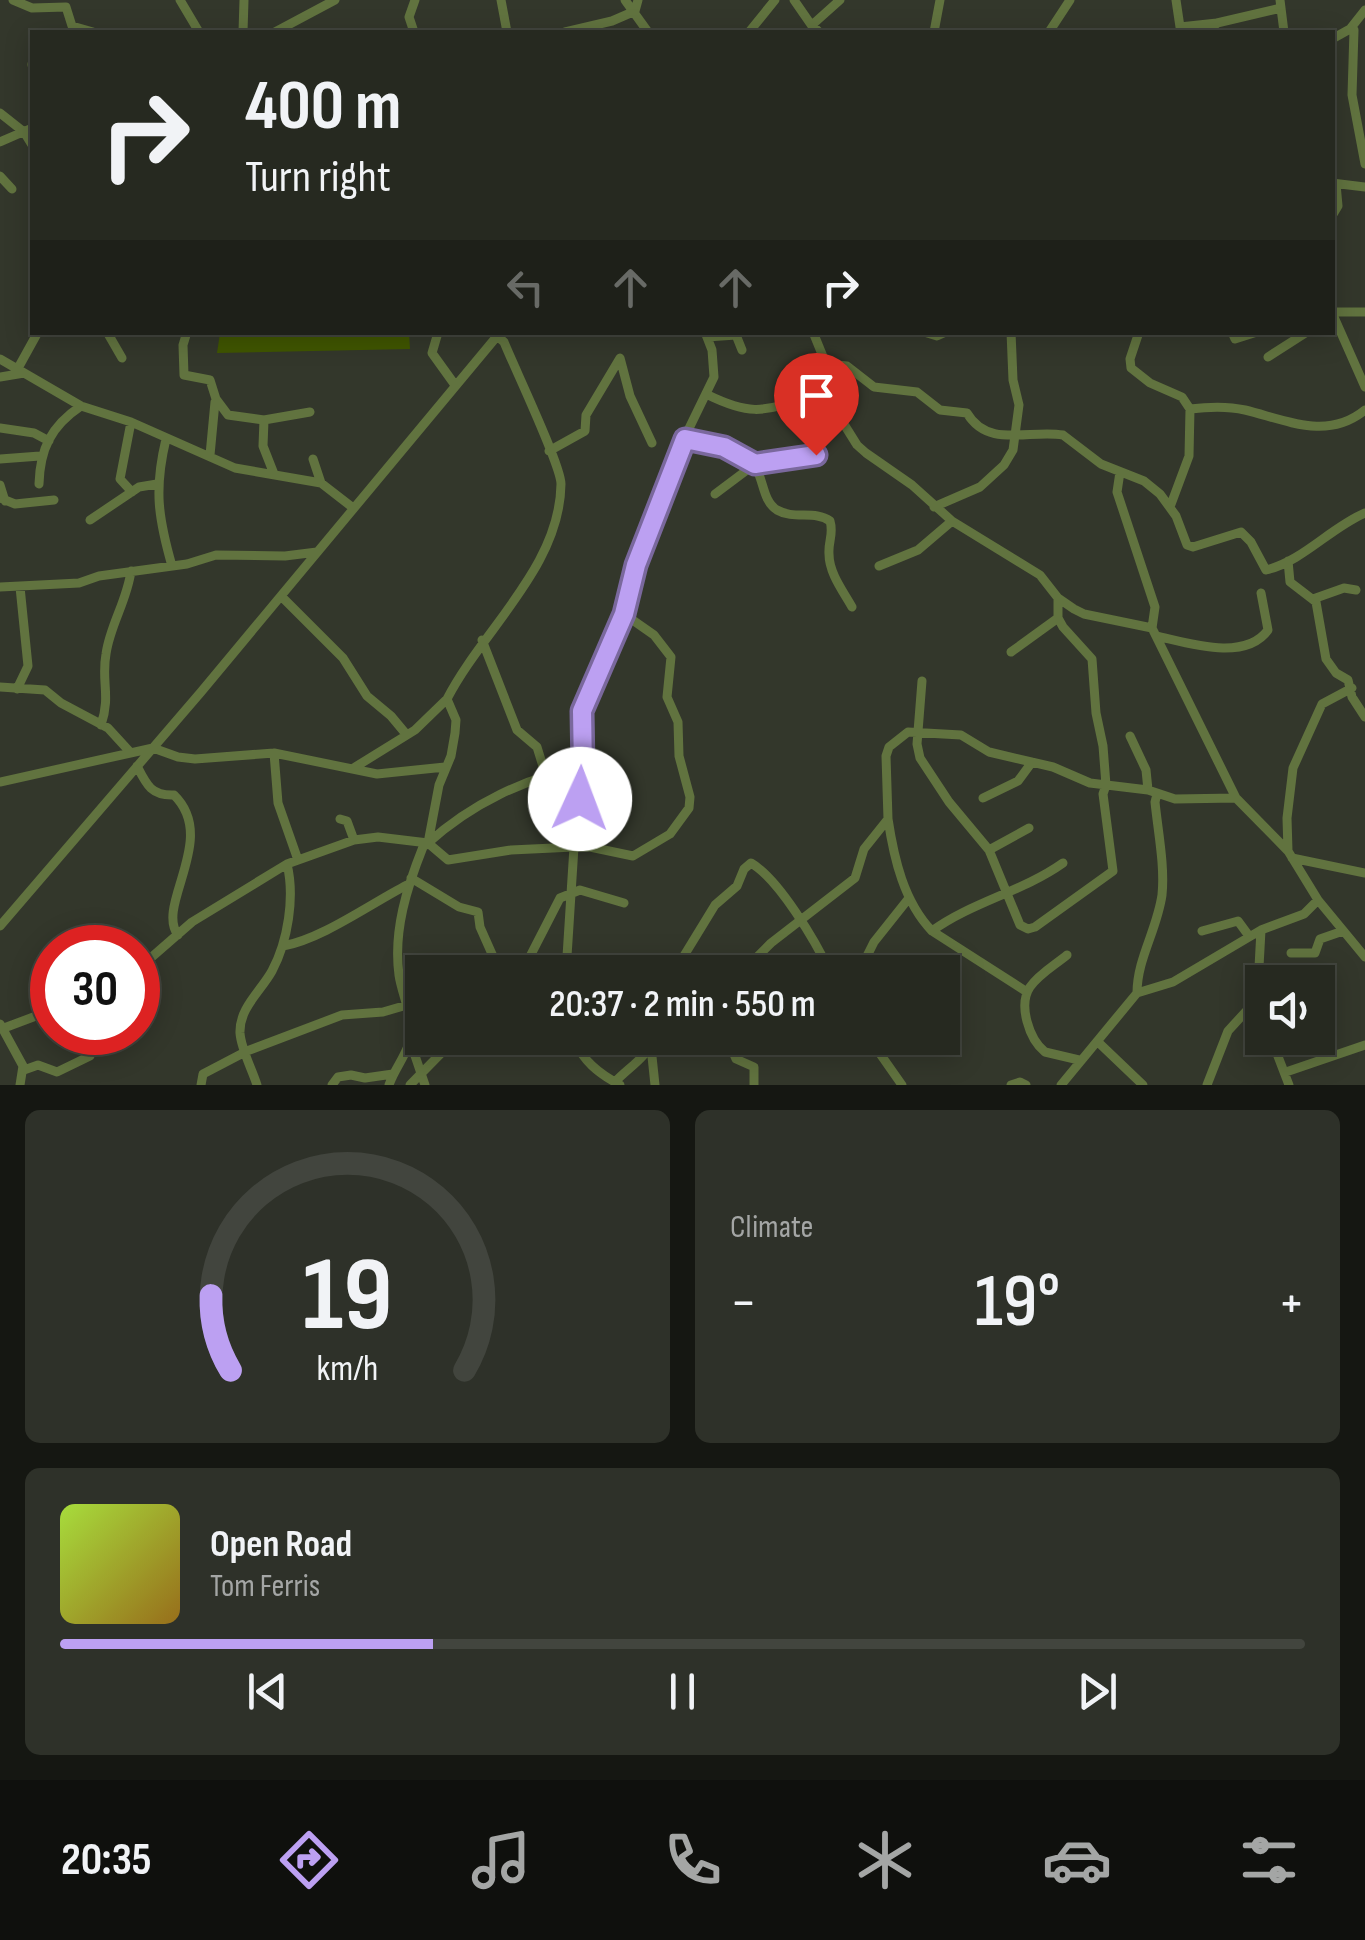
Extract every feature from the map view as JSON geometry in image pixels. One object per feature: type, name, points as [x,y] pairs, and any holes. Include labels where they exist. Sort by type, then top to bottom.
[{"type":"street","points":[[13,0],[32,8],[66,7],[71,29]]},
{"type":"street","points":[[180,0],[198,30]]},
{"type":"street","points":[[243,30],[244,0]]},
{"type":"street","points":[[279,30],[335,0]]},
{"type":"street","points":[[413,30],[408,17],[414,0]]},
{"type":"street","points":[[501,0],[507,30]]},
{"type":"street","points":[[625,0],[636,6],[647,30]]},
{"type":"street","points":[[750,30],[775,0]]},
{"type":"street","points":[[794,0],[814,30],[840,0]]},
{"type":"street","points":[[934,30],[940,0]]},
{"type":"street","points":[[1050,30],[1070,0]]},
{"type":"street","points":[[1176,0],[1175,29],[1217,23],[1280,4],[1284,30]]},
{"type":"street","points":[[574,30],[612,22],[636,6]]},
{"type":"street","points":[[1365,10],[1352,30],[1352,95],[1365,164]]},
{"type":"street","points":[[1212,30],[1217,23]]},
{"type":"street","points":[[1335,38],[1365,26]]},
{"type":"street","points":[[0,113],[28,130]]},
{"type":"street","points":[[0,142],[28,130]]},
{"type":"street","points":[[0,176],[12,189]]},
{"type":"street","points":[[1335,184],[1365,187]]},
{"type":"street","points":[[1335,313],[1365,312]]},
{"type":"street","points":[[1335,318],[1365,387]]},
{"type":"street","points":[[21,372],[37,335]]},
{"type":"street","points":[[109,335],[122,358]]},
{"type":"street","points":[[185,335],[184,375],[210,380],[216,399],[228,415],[264,420],[310,412]]},
{"type":"street","points":[[0,926],[497,335]]},
{"type":"street","points":[[352,769],[416,730],[447,699],[546,551],[562,482],[499,335]]},
{"type":"street","points":[[567,955],[583,768],[582,711],[624,614],[636,565],[685,439],[708,395],[715,366],[706,335],[736,335],[742,350]]},
{"type":"street","points":[[814,335],[826,364],[837,413],[857,445],[912,485],[952,521],[1040,575],[1058,598],[1084,614],[1203,646],[1250,644],[1268,630],[1261,593]]},
{"type":"street","points":[[934,507],[980,487],[1013,450],[1020,405],[1013,380],[1011,335]]},
{"type":"street","points":[[1138,335],[1130,358],[1131,368],[1150,384],[1182,396],[1190,409],[1189,456],[1170,507]]},
{"type":"street","points":[[1268,357],[1302,335]]},
{"type":"street","points":[[437,336],[432,353],[455,385]]},
{"type":"street","points":[[549,450],[584,431],[586,415],[620,358],[630,396],[652,443]]},
{"type":"street","points":[[0,360],[81,406],[130,422],[236,468],[321,483],[352,508]]},
{"type":"street","points":[[826,364],[847,366],[874,388],[917,392],[940,410],[968,413],[984,430],[1012,437],[1062,435],[1101,464],[1144,482],[1170,507],[1189,546],[1241,532],[1266,570],[1288,561],[1365,513]]},
{"type":"street","points":[[0,378],[21,372]]},
{"type":"street","points":[[708,395],[740,410],[758,411],[803,399]]},
{"type":"street","points":[[210,456],[216,399]]},
{"type":"street","points":[[40,484],[40,456],[62,418],[81,406]]},
{"type":"street","points":[[1190,409],[1234,408],[1322,428],[1340,424],[1365,410]]},
{"type":"street","points":[[264,420],[263,446],[272,474],[277,476]]},
{"type":"street","points":[[130,422],[120,479],[132,492]]},
{"type":"street","points":[[0,428],[34,433],[48,441]]},
{"type":"street","points":[[166,438],[157,484],[160,522],[172,566]]},
{"type":"street","points":[[685,439],[724,447],[755,464],[770,504],[776,508],[792,515],[822,516],[830,521],[833,534],[828,552],[852,607]]},
{"type":"street","points":[[715,494],[755,464],[816,455]]},
{"type":"street","points":[[0,459],[40,456]]},
{"type":"street","points":[[313,460],[321,483]]},
{"type":"street","points":[[1120,472],[1117,492],[1155,608],[1154,632],[1236,798],[1290,854],[1318,900],[1365,957]]},
{"type":"street","points":[[90,520],[142,486],[157,484]]},
{"type":"street","points":[[0,485],[3,500],[15,504],[54,500]]},
{"type":"street","points":[[879,566],[918,550],[952,521]]},
{"type":"street","points":[[0,587],[79,583],[99,576],[216,556],[317,552]]},
{"type":"street","points":[[1288,561],[1290,582],[1318,606],[1328,663],[1352,688],[1365,718]]},
{"type":"street","points":[[101,725],[108,703],[106,653],[128,592],[131,571]]},
{"type":"street","points":[[17,689],[28,666],[20,586]]},
{"type":"street","points":[[1313,598],[1344,588],[1356,590]]},
{"type":"street","points":[[281,596],[336,650],[367,696],[406,734]]},
{"type":"street","points":[[922,681],[917,744],[924,766],[989,850],[1020,925],[1028,929],[1048,921],[1092,883],[1112,873],[1092,659],[1072,640],[1058,618],[1058,598]]},
{"type":"street","points":[[160,950],[221,902],[292,862],[354,840],[378,837],[428,843],[448,860],[454,860],[511,850],[590,846],[633,856],[670,834],[689,808],[690,797],[678,756],[678,722],[667,696],[672,676],[670,652],[624,614]]},
{"type":"street","points":[[1011,652],[1058,618]]},
{"type":"street","points":[[486,636],[501,695],[517,730],[537,748],[546,776]]},
{"type":"street","points":[[0,688],[46,690],[101,725],[130,752]]},
{"type":"street","points":[[1290,854],[1287,818],[1293,768],[1322,704],[1352,688]]},
{"type":"street","points":[[1357,706],[1365,698]]},
{"type":"street","points":[[428,843],[432,814],[451,756],[456,720],[447,699]]},
{"type":"street","points":[[1026,992],[932,931],[909,898],[888,819],[886,756],[900,738],[918,731],[961,735],[989,752],[1052,766],[1090,783],[1174,799],[1236,798]]},
{"type":"street","points":[[1130,736],[1155,802],[1162,897],[1138,974],[1137,994]]},
{"type":"street","points":[[0,782],[152,748],[194,759],[274,753],[385,774],[445,767]]},
{"type":"street","points":[[258,1085],[240,1035],[244,1011],[273,969],[283,946],[292,885],[292,862],[278,803],[274,753]]},
{"type":"street","points":[[983,798],[1018,781],[1032,762]]},
{"type":"street","points":[[137,766],[147,786],[159,794],[174,795],[187,816],[192,842],[172,922],[178,935]]},
{"type":"street","points":[[405,997],[399,974],[409,881],[423,847],[474,808],[546,776],[583,768]]},
{"type":"street","points":[[340,819],[347,821],[354,840]]},
{"type":"street","points":[[756,955],[857,875],[864,849],[888,819]]},
{"type":"street","points":[[989,850],[1029,828]]},
{"type":"street","points":[[1290,854],[1365,873]]},
{"type":"street","points":[[932,931],[962,911],[1007,894],[1062,863]]},
{"type":"street","points":[[684,955],[715,904],[736,886],[748,864],[761,870],[800,919],[820,955]]},
{"type":"street","points":[[283,946],[334,928],[409,881]]},
{"type":"street","points":[[409,881],[459,907],[478,912],[492,955]]},
{"type":"street","points":[[530,955],[560,898],[580,890],[624,903]]},
{"type":"street","points":[[868,955],[909,898]]},
{"type":"street","points":[[1060,1085],[1137,994],[1173,982],[1249,936],[1304,914],[1318,900]]},
{"type":"street","points":[[1202,931],[1238,920],[1249,936]]},
{"type":"street","points":[[1259,965],[1261,930]]},
{"type":"street","points":[[1291,953],[1314,952],[1320,939],[1342,930]]},
{"type":"street","points":[[1026,992],[1066,955]]},
{"type":"street","points":[[1026,992],[1028,1028],[1039,1048],[1079,1060]]},
{"type":"street","points":[[201,1085],[202,1074],[247,1051],[342,1015],[355,1017],[405,1005]]},
{"type":"street","points":[[1207,1085],[1228,1031],[1245,1012]]},
{"type":"street","points":[[20,1085],[24,1070],[2,1026],[30,1017]]},
{"type":"street","points":[[1098,1042],[1143,1085]]},
{"type":"street","points":[[1286,1072],[1365,1046]]},
{"type":"street","points":[[390,1085],[405,1052]]},
{"type":"street","points":[[414,1055],[422,1080]]},
{"type":"street","points":[[410,1085],[422,1080],[442,1055]]},
{"type":"street","points":[[582,1055],[618,1084],[632,1064],[646,1055]]},
{"type":"street","points":[[653,1055],[655,1085]]},
{"type":"street","points":[[734,1055],[754,1066],[754,1085]]},
{"type":"street","points":[[881,1055],[902,1085]]},
{"type":"street","points":[[1278,1055],[1290,1085]]},
{"type":"street","points":[[24,1070],[38,1065],[57,1072],[90,1056]]},
{"type":"street","points":[[332,1085],[338,1077],[394,1074]]},
{"type":"street","points":[[1010,1085],[1026,1085]]},
{"type":"green space","points":[[220,335],[409,335],[410,349],[217,353]]},
{"type":"route","points":[[580,799],[582,711],[624,614],[636,565],[685,439],[724,447],[755,464],[816,455]]}]
